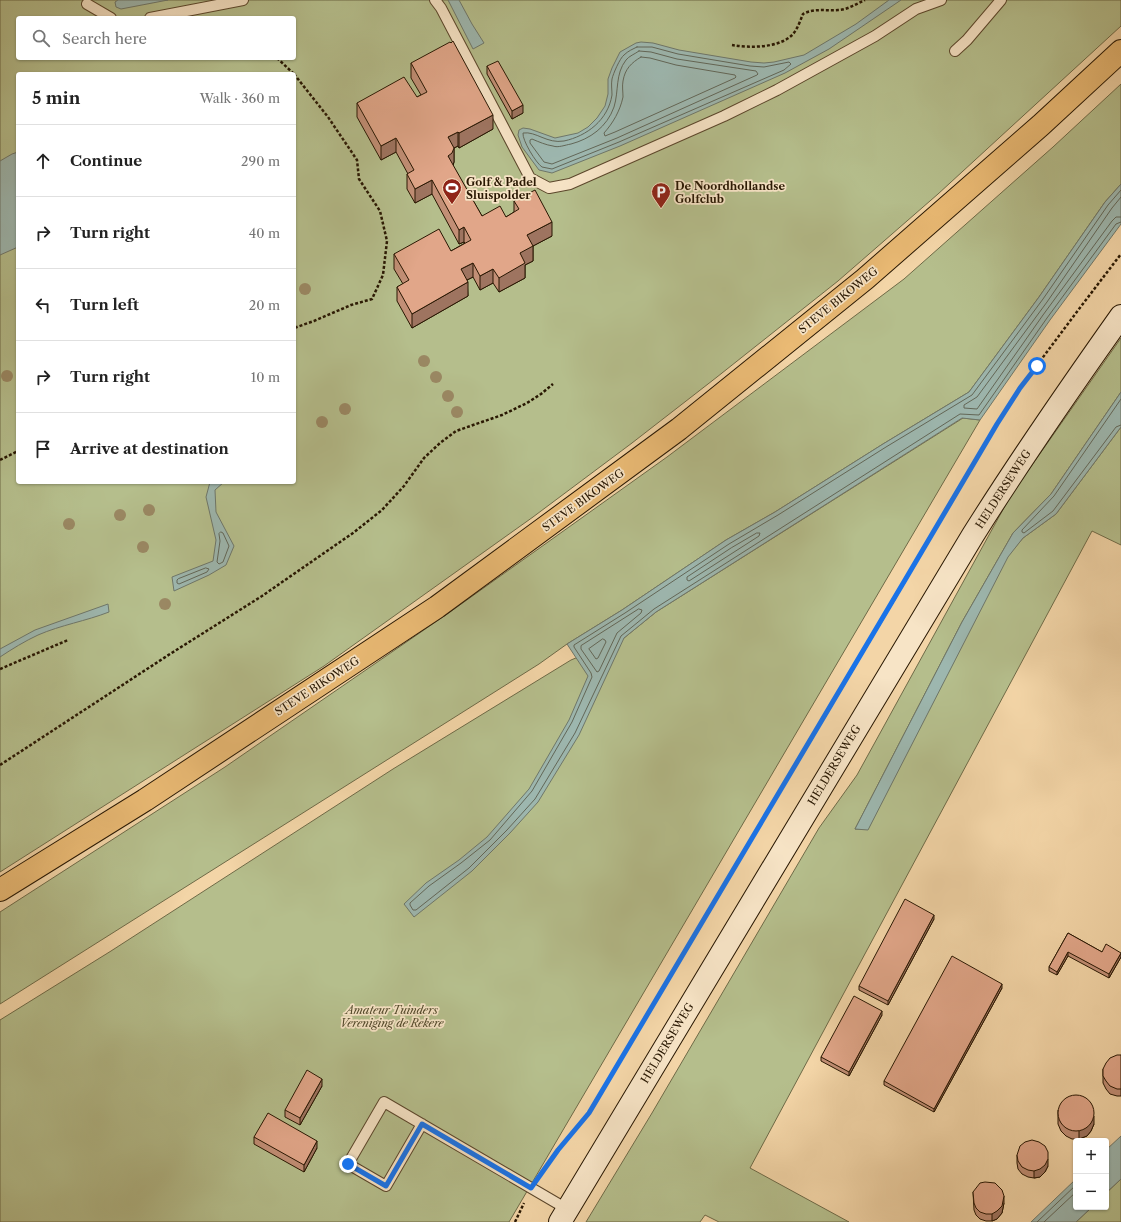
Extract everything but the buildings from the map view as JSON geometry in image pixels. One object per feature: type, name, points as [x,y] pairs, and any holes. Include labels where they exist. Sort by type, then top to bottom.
[{"type":"main road","name":"STEVE BIKOWEG","points":[[0,890],[145,800],[437,607],[679,429],[865,279],[1041,125],[1121,51]]},
{"type":"main road","name":"HELDERSEWEG","points":[[563,1216],[973,535],[1065,395],[1121,316]]},
{"type":"lane","points":[[160,16],[243,0]]},
{"type":"lane","points":[[435,0],[441,8],[530,178],[549,188],[570,184],[777,90],[868,40],[916,9],[941,0]]},
{"type":"lane","points":[[955,51],[967,40],[1001,0]]},
{"type":"lane","points":[[87,4],[108,16]]},
{"type":"lane","points":[[422,1124],[386,1186],[348,1164],[384,1102],[422,1124],[531,1188],[563,1216]]},
{"type":"path","points":[[732,45],[751,47],[773,44],[790,37],[803,14],[806,12],[848,8],[865,0]]},
{"type":"path","points":[[279,60],[292,72]]},
{"type":"path","points":[[296,77],[328,117],[357,160],[359,179],[380,211],[387,241],[383,274],[372,299],[351,305],[296,327]]},
{"type":"path","points":[[515,1222],[531,1188],[558,1150],[589,1113],[997,424],[1025,382],[1121,254]]},
{"type":"path","points":[[0,765],[262,596],[353,533],[382,510],[404,486],[424,458],[456,431],[502,415],[521,406],[541,394],[552,384]]},
{"type":"path","points":[[0,460],[16,452]]},
{"type":"path","points":[[0,669],[68,640]]},
{"type":"green space","points":[[0,0],[1121,0],[1121,26],[938,194],[838,281],[632,443],[533,517],[324,666],[0,872]]},
{"type":"green space","points":[[1121,84],[1121,184],[1105,202],[1039,297],[969,392],[775,512],[726,540],[539,664],[0,1004],[0,912],[225,767],[450,612],[667,457],[904,279],[1053,147]]},
{"type":"green space","points":[[1121,338],[1121,392],[1051,494],[1013,533],[962,622],[855,829],[868,829],[1007,557],[1023,538],[1056,514],[1121,427],[1121,545],[1092,531],[750,1168],[849,1222],[719,1222],[705,1215],[700,1222],[586,1222],[652,1113],[819,828],[857,775],[1011,495]]},
{"type":"green space","name":"Amateur Tuinders Vereniging de Rekere","points":[[963,418],[980,420],[509,1222],[0,1222],[0,1020],[111,951],[393,769],[571,660],[624,638],[656,612]]},
{"type":"green space","points":[[1121,1179],[1121,1222],[1076,1222],[1089,1210],[1109,1210],[1109,1190]]},
{"type":"water","points":[[118,0],[168,0],[121,9],[116,7],[115,2]]},
{"type":"water","points":[[448,0],[459,0],[484,43],[473,49]]},
{"type":"water","points":[[889,0],[901,0],[829,49],[785,73],[620,146],[552,173],[539,170],[522,147],[518,135],[519,130],[523,128],[555,138],[578,133],[588,127],[597,118],[605,106],[608,94],[608,79],[620,52],[636,43],[653,43],[679,50],[751,62],[774,62],[804,55],[856,24]]},
{"type":"water","points":[[16,153],[16,248],[0,255],[0,161]]},
{"type":"water","points":[[1121,184],[1121,224],[1050,320],[980,420],[962,418],[656,612],[624,638],[579,735],[538,802],[472,871],[414,917],[404,904],[426,883],[459,860],[487,837],[529,789],[569,720],[588,676],[567,644],[622,610],[726,540],[775,512],[969,392],[1039,297],[1105,202]]},
{"type":"water","points":[[1121,392],[1121,427],[1056,514],[1023,538],[1008,557],[868,830],[855,829],[962,622],[1013,533],[1051,494]]},
{"type":"water","points":[[209,484],[222,484],[215,490],[216,512],[234,546],[226,565],[209,575],[174,591],[172,577],[213,561],[216,540],[206,497]]},
{"type":"water","points":[[108,604],[109,612],[38,635],[0,657],[0,649],[35,630]]},
{"type":"water","points":[[1121,1136],[1121,1179],[1109,1190],[1109,1174],[1109,1147]]},
{"type":"water","points":[[1073,1182],[1073,1210],[1089,1210],[1076,1222],[1031,1222]]},
{"type":"place","name":"Golf & Padel Sluispolder","points":[[452,205]]},
{"type":"place","name":"De Noordhollandse Golfclub","points":[[661,209]]},
{"type":"route","points":[[348,1164],[386,1186],[422,1124],[531,1188],[558,1150],[589,1113],[997,424],[1020,388],[1037,366]]}]
